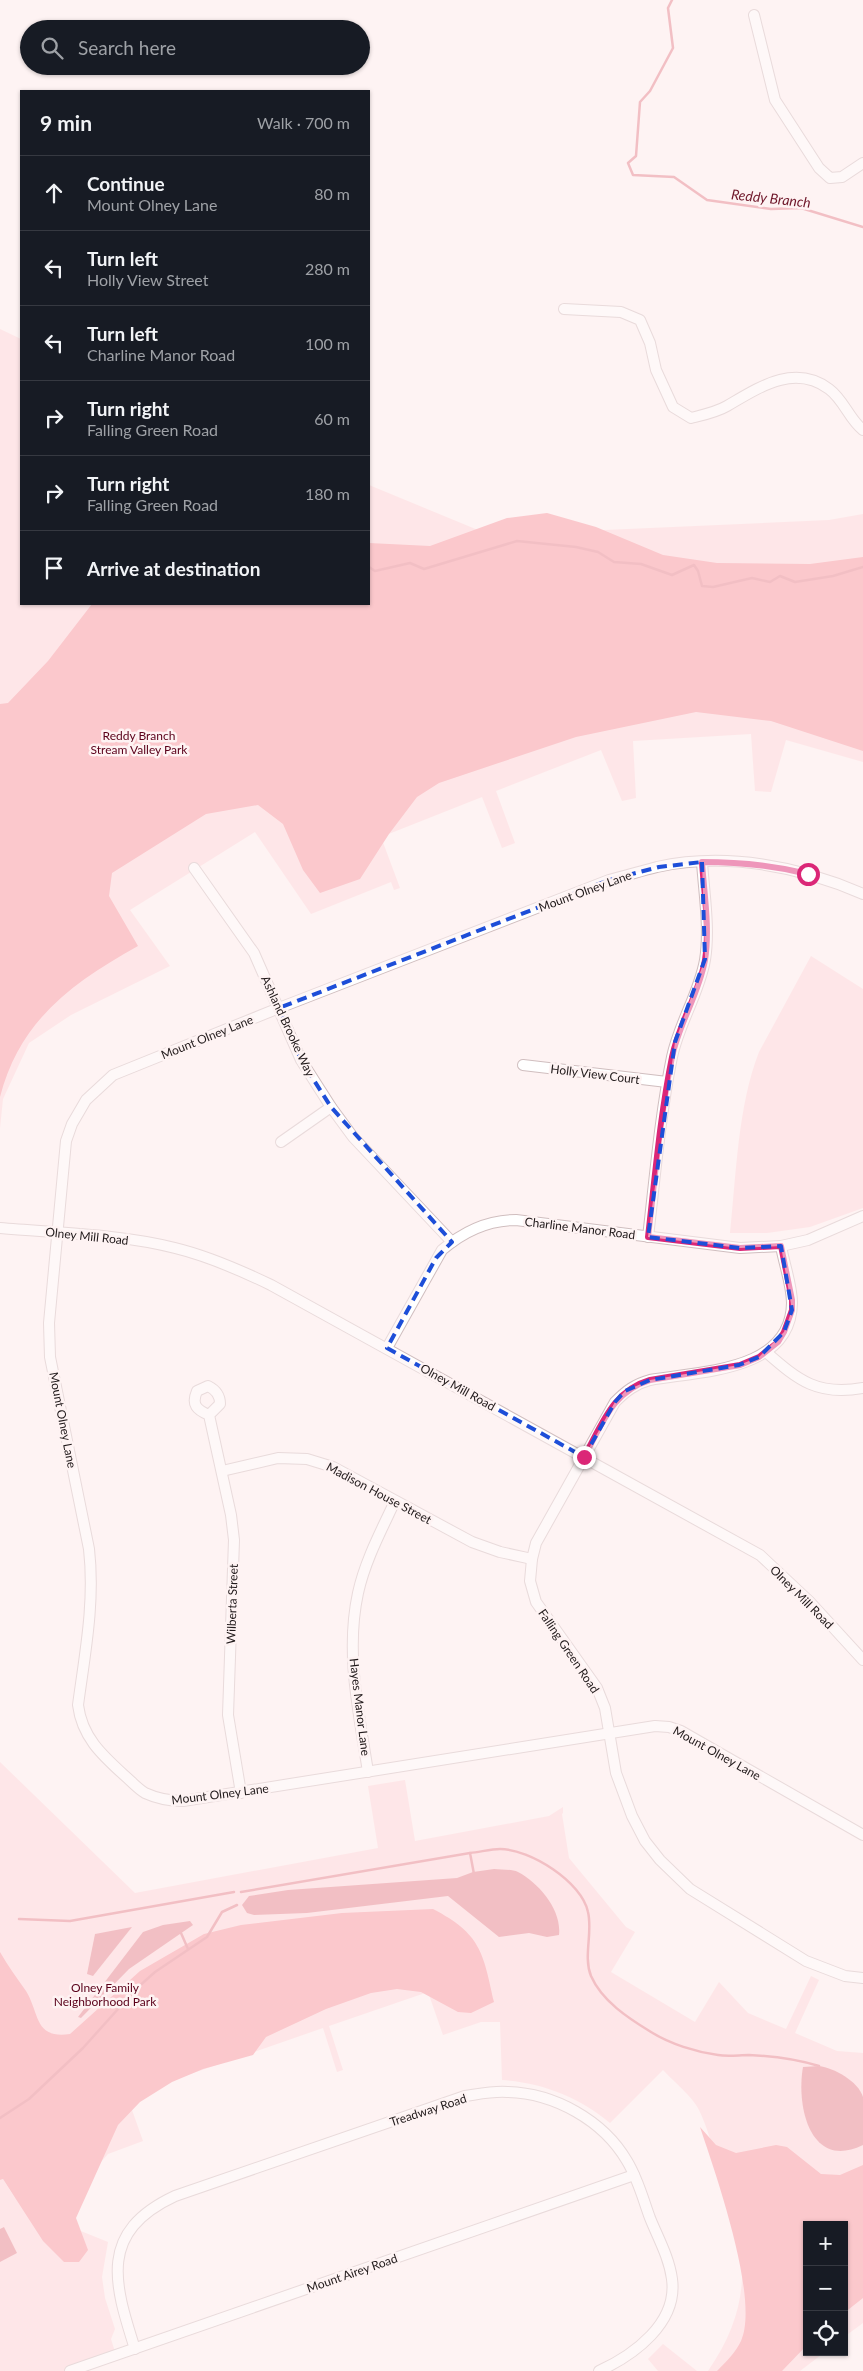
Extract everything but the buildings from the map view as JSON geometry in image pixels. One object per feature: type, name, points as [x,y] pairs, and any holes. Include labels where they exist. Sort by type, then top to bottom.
[{"type":"street","points":[[754,16],[775,100],[819,168],[830,178],[842,177],[863,163]]},
{"type":"street","points":[[564,309],[621,312],[640,320],[650,343],[656,370],[672,406],[691,418],[726,407],[756,388],[773,382],[791,378],[806,379],[829,389],[863,430]]},
{"type":"street","points":[[648,1237],[667,1082],[675,1042],[705,959],[706,935],[702,862]]},
{"type":"street","name":"Mount Olney Lane","points":[[863,894],[824,878],[780,867],[739,862],[702,862],[659,867],[609,880],[279,1008],[113,1075],[86,1100],[72,1124],[66,1141],[49,1322],[50,1357],[89,1549],[92,1578],[91,1613],[78,1705],[88,1738],[98,1751],[143,1792],[165,1801],[183,1801],[655,1726],[669,1727],[681,1731],[863,1835]]},
{"type":"street","name":"Ashland Brooke Way","points":[[194,868],[254,953],[301,1060],[330,1107],[354,1137],[452,1242]]},
{"type":"street","name":"Holly View Court","points":[[523,1065],[667,1082]]},
{"type":"street","points":[[281,1142],[330,1107]]},
{"type":"street","name":"Charline Manor Road","points":[[387,1348],[436,1258],[452,1242],[480,1225],[504,1220],[740,1248],[781,1246],[808,1240],[863,1216]]},
{"type":"street","name":"Olney Mill Road","points":[[0,1228],[147,1242],[176,1248],[271,1285],[760,1555],[809,1601],[863,1660]]},
{"type":"street","name":"Falling Green Road","points":[[781,1246],[792,1300],[792,1310],[784,1332],[766,1352],[740,1365],[638,1384],[625,1391],[615,1402],[536,1543],[530,1581],[536,1602],[597,1688],[605,1708],[616,1773],[632,1816],[645,1840],[660,1860],[690,1889],[806,1961],[845,1976],[863,1978]]},
{"type":"street","points":[[766,1352],[795,1377],[810,1386],[825,1390],[863,1388]]},
{"type":"street","name":"Wilberta Street","points":[[209,1416],[231,1515],[234,1540],[228,1715],[241,1793]]},
{"type":"street","name":"Madison House Street","points":[[222,1471],[278,1458],[307,1459],[333,1467],[472,1542],[500,1552],[532,1559]]},
{"type":"street","name":"Hayes Manor Lane","points":[[368,1772],[352,1670],[353,1621],[366,1564],[395,1501]]},
{"type":"street","name":"Treadway Road","points":[[135,2349],[122,2308],[116,2278],[116,2266],[123,2244],[136,2224],[157,2205],[199,2188],[465,2096],[508,2092],[537,2096],[566,2106],[585,2117],[616,2145],[634,2175],[668,2263],[672,2280],[672,2295],[664,2317],[656,2329],[633,2353],[599,2371]]},
{"type":"street","name":"Mount Airey Road","points":[[70,2371],[634,2175]]},
{"type":"highlighted area","points":[[702,862],[705,959],[675,1042],[648,1237],[740,1248],[781,1246],[792,1310],[784,1332],[759,1357],[739,1365],[650,1380],[625,1391],[615,1402],[584,1457],[387,1348],[436,1258],[452,1242],[331,1107],[301,1060],[279,1008],[609,880],[659,867]]},
{"type":"green space","name":"Reddy Branch Stream Valley Park","points":[[0,329],[20,339],[20,605],[370,605],[370,485],[490,535],[829,520],[863,514],[863,762],[786,740],[771,792],[755,791],[751,734],[633,741],[636,798],[622,801],[601,750],[496,791],[515,843],[502,848],[482,797],[381,837],[400,888],[394,890],[391,882],[311,914],[255,832],[130,910],[170,966],[71,1015],[29,1043],[3,1099],[0,1128]]},
{"type":"green space","name":"Reddy Branch Stream Valley Park","points":[[547,513],[596,527],[663,555],[717,563],[810,564],[863,557],[863,751],[771,721],[696,712],[576,737],[439,783],[417,797],[389,834],[360,879],[320,893],[303,870],[283,824],[258,805],[206,814],[112,873],[109,896],[138,946],[91,974],[52,1006],[35,1025],[21,1046],[9,1070],[0,1097],[0,704],[8,703],[48,661],[91,605],[370,605],[370,543],[430,546],[507,518]]},
{"type":"green space","points":[[811,956],[863,989],[863,1208],[810,1227],[767,1233],[730,1233],[742,1118],[752,1073],[759,1052]]},
{"type":"green space","name":"Olney Family Neighborhood Park","points":[[0,1762],[135,1893],[378,1848],[368,1786],[405,1780],[415,1841],[549,1816],[563,1807],[562,1814],[569,1858],[626,1927],[635,1932],[611,1972],[695,2022],[719,1982],[748,2013],[786,2029],[811,1976],[819,1980],[795,2033],[837,2051],[863,2053],[863,2323],[848,2334],[848,2221],[803,2221],[803,2356],[820,2356],[800,2371],[708,2371],[724,2345],[735,2319],[741,2294],[742,2269],[740,2244],[728,2192],[707,2129],[696,2105],[663,2070],[610,2123],[586,2106],[560,2093],[532,2084],[502,2080],[500,2022],[481,2022],[443,2035],[428,1992],[329,2026],[343,2070],[337,2072],[323,2028],[127,2096],[143,2141],[108,2154],[72,2195],[61,2223],[108,2242],[102,2277],[105,2298],[115,2329],[111,2339],[116,2355],[70,2371],[0,2371],[0,2180],[3,2179],[15,2198],[0,2172]]},
{"type":"green space","points":[[433,1909],[461,1927],[477,1946],[487,1970],[494,2002],[471,2013],[458,2012],[421,1992],[397,1989],[371,1993],[326,2009],[266,2037],[253,2055],[203,2069],[172,2082],[140,2102],[118,2125],[76,2218],[88,2250],[79,2262],[64,2262],[43,2241],[3,2179],[0,2180],[0,1952],[26,1991],[44,2029],[58,2035],[70,2034],[140,1971],[204,1934],[241,1925],[342,1913]]},
{"type":"green space","points":[[700,2127],[716,2145],[736,2153],[776,2145],[787,2147],[821,2174],[840,2175],[863,2165],[863,2298],[848,2310],[848,2221],[803,2221],[803,2349],[782,2371],[717,2371],[734,2353],[741,2341],[745,2322],[745,2296],[733,2235]]},
{"type":"green space","points":[[663,2344],[697,2371],[658,2371],[648,2359]]},
{"type":"shaded area","points":[[494,1869],[518,1872],[541,1890],[548,1898],[557,1916],[559,1935],[547,1937],[529,1933],[499,1937],[448,1896],[307,1913],[254,1915],[247,1913],[242,1905],[249,1896],[288,1890],[457,1878],[473,1872]]},
{"type":"shaded area","points":[[190,1921],[193,1925],[129,1969],[81,2018],[78,2017],[143,1932],[163,1925]]},
{"type":"shaded area","points":[[132,1927],[93,1976],[87,1974],[95,1934]]},
{"type":"shaded area","points":[[819,2066],[832,2069],[845,2076],[860,2091],[863,2097],[863,2145],[845,2151],[830,2149],[819,2142],[810,2130],[802,2099],[803,2067]]},
{"type":"shaded area","points":[[4,2227],[17,2253],[0,2262],[0,2229]]},
{"type":"waterway","name":"Reddy Branch","points":[[672,0],[668,8],[673,48],[650,91],[640,102],[636,156],[628,163],[633,175],[674,177],[707,200],[771,209],[801,208],[863,227]]},
{"type":"waterway","points":[[370,568],[375,571],[410,563],[424,569],[517,541],[576,547],[598,552],[614,562],[641,564],[672,575],[694,565],[698,571],[702,586],[713,587],[752,578],[770,582],[780,576],[795,582],[833,576],[863,567]]},
{"type":"waterway","points":[[241,1892],[489,1850],[512,1850],[553,1869],[576,1890],[584,1901],[589,1920],[588,1961],[591,1976],[609,2001],[633,2021],[666,2040],[701,2052],[722,2056],[776,2057],[819,2066]]},
{"type":"waterway","points":[[470,1853],[474,1874]]},
{"type":"waterway","points":[[19,1919],[70,1921],[234,1892]]},
{"type":"waterway","points":[[0,2118],[29,2099],[83,2048],[136,1989],[155,1972],[207,1937],[222,1912],[237,1905]]},
{"type":"waterway","points":[[181,1933],[188,1949]]},
{"type":"route","points":[[584,1457],[615,1402],[625,1391],[650,1380],[740,1365],[766,1352],[778,1342],[784,1332],[792,1310],[792,1300],[781,1246],[740,1248],[648,1237],[667,1082],[675,1042],[705,959],[706,935],[702,862],[739,862],[780,867],[808,874]]}]
